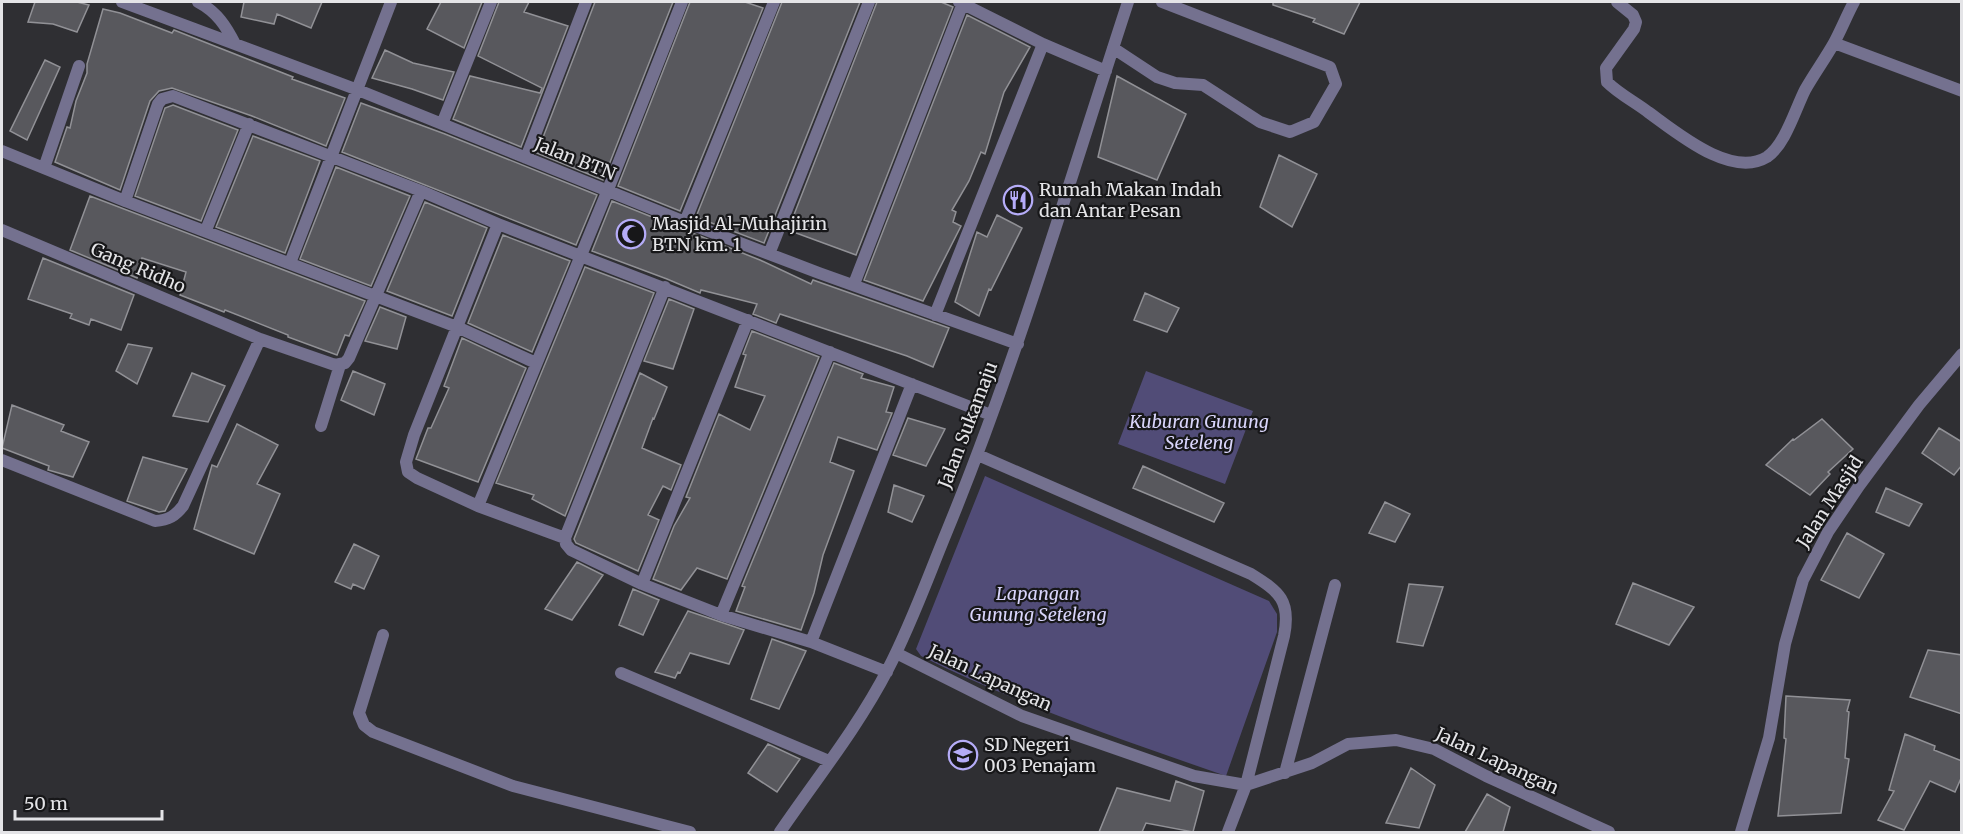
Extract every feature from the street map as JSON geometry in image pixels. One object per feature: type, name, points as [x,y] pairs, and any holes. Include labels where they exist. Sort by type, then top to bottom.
[{"type":"street","name":"Jalan BTN","points":[[122,2],[358,90],[685,222],[1017,344]]},
{"type":"street","points":[[198,2],[217,15],[225,24],[235,44]]},
{"type":"street","points":[[290,263],[391,2]]},
{"type":"street","points":[[442,124],[491,2]]},
{"type":"street","points":[[526,158],[586,2]]},
{"type":"street","points":[[478,506],[682,2]]},
{"type":"street","points":[[685,222],[774,2]]},
{"type":"street","points":[[769,254],[869,2]]},
{"type":"street","points":[[854,284],[961,2],[1043,44],[1106,71]]},
{"type":"street","name":"Jalan Sukamaju","points":[[780,832],[867,709],[896,653],[978,455],[1062,214],[1128,2]]},
{"type":"street","points":[[1113,48],[1157,77],[1175,83],[1203,85],[1260,122],[1290,132],[1314,122],[1336,84],[1330,67],[1162,2]]},
{"type":"street","points":[[1617,2],[1633,15],[1636,22],[1634,29],[1606,68],[1607,82],[1707,152],[1747,163],[1758,162],[1777,148],[1805,91],[1834,43],[1854,2]]},
{"type":"street","points":[[1834,43],[1962,91]]},
{"type":"street","points":[[935,315],[1043,44]]},
{"type":"street","points":[[44,168],[79,66]]},
{"type":"street","points":[[125,201],[162,99],[173,96],[991,415]]},
{"type":"street","points":[[206,230],[249,124]]},
{"type":"street","points":[[2,151],[125,201],[457,327],[536,363]]},
{"type":"street","points":[[321,426],[340,365],[349,358],[421,191]]},
{"type":"street","points":[[498,224],[414,435],[406,467],[408,472],[417,478],[478,506],[565,538]]},
{"type":"street","name":"Gang Ridho","points":[[2,230],[260,339],[340,365]]},
{"type":"street","points":[[665,288],[565,538],[566,544],[571,550],[642,584],[721,615],[811,642],[887,672]]},
{"type":"street","points":[[642,584],[748,320]]},
{"type":"street","points":[[2,460],[155,520],[166,520],[175,516],[183,506],[260,339]]},
{"type":"street","points":[[721,615],[830,352]]},
{"type":"street","name":"Jalan Masjid","points":[[1741,832],[1769,738],[1785,644],[1803,580],[1828,532],[1859,486],[1919,405],[1962,354]]},
{"type":"street","points":[[811,642],[912,384]]},
{"type":"street","points":[[978,455],[1251,574],[1270,586],[1284,602],[1287,614],[1286,624],[1246,785],[1228,832]]},
{"type":"street","points":[[1284,773],[1335,585]]},
{"type":"street","points":[[383,635],[359,713],[364,725],[373,732],[513,786],[690,832]]},
{"type":"street","name":"Jalan Lapangan","points":[[896,653],[1022,716],[1194,776],[1246,785],[1312,763],[1348,744],[1396,740],[1434,749],[1486,776],[1609,832]]},
{"type":"street","points":[[621,673],[830,761]]},
{"type":"green space","name":"Kuburan Gunung Seteleng","points":[[1146,371],[1253,411],[1225,484],[1118,444]]},
{"type":"green space","name":"Lapangan Gunung Seteleng","points":[[985,476],[1269,601],[1277,614],[1277,632],[1226,776],[1033,706],[921,656],[916,649]]},
{"type":"building","points":[[35,2],[77,2],[89,5],[77,32],[53,24],[28,22]]},
{"type":"building","points":[[244,2],[322,2],[311,28],[277,14],[274,24],[241,17]]},
{"type":"building","points":[[441,2],[482,2],[464,48],[427,29]]},
{"type":"building","points":[[499,2],[529,2],[524,12],[568,26],[521,147],[453,119],[470,76],[540,93],[542,88],[478,56]]},
{"type":"building","points":[[595,2],[673,2],[603,180],[537,153]]},
{"type":"building","points":[[690,2],[745,2],[763,8],[680,211],[618,186]]},
{"type":"building","points":[[782,2],[860,2],[764,243],[696,217]]},
{"type":"building","points":[[877,2],[941,2],[953,7],[856,255],[788,230]]},
{"type":"building","points":[[1273,2],[1360,2],[1344,34],[1313,22],[1315,19],[1273,5]]},
{"type":"building","points":[[103,9],[120,13],[172,33],[174,30],[293,77],[292,79],[345,98],[326,146],[252,116],[172,88],[159,91],[150,101],[120,190],[55,162],[67,127],[70,128]]},
{"type":"building","points":[[967,15],[1030,47],[1004,92],[985,154],[981,152],[969,181],[952,210],[956,212],[953,222],[961,226],[923,301],[864,280]]},
{"type":"building","points":[[385,50],[413,63],[454,72],[443,100],[372,78]]},
{"type":"building","points":[[45,60],[60,67],[27,140],[10,131]]},
{"type":"building","points":[[1117,76],[1186,114],[1157,180],[1098,157]]},
{"type":"building","points":[[361,103],[597,195],[576,245],[342,152]]},
{"type":"building","points":[[173,105],[238,130],[201,221],[135,196],[165,108]]},
{"type":"building","points":[[253,136],[320,161],[285,253],[216,227]]},
{"type":"building","points":[[1279,155],[1317,174],[1292,227],[1260,207]]},
{"type":"building","points":[[336,167],[410,196],[371,286],[300,259]]},
{"type":"building","points":[[90,196],[365,301],[349,336],[345,335],[337,355],[225,310],[224,312],[180,295],[186,272],[142,258],[137,278],[70,250]]},
{"type":"building","points":[[612,201],[760,260],[811,284],[813,280],[949,328],[933,367],[907,356],[780,314],[776,323],[753,314],[757,304],[701,290],[700,293],[592,251]]},
{"type":"building","points":[[425,202],[487,228],[452,316],[387,291]]},
{"type":"building","points":[[997,215],[1022,228],[991,290],[989,289],[979,316],[955,302],[977,232],[987,237]]},
{"type":"building","points":[[503,235],[570,261],[532,352],[468,323]]},
{"type":"building","points":[[43,258],[134,295],[121,330],[91,319],[89,325],[70,318],[72,314],[28,299]]},
{"type":"building","points":[[585,267],[654,293],[565,516],[532,499],[534,495],[496,483]]},
{"type":"building","points":[[1145,293],[1179,308],[1167,332],[1134,320]]},
{"type":"building","points":[[669,299],[694,309],[673,369],[644,361]]},
{"type":"building","points":[[380,307],[406,317],[397,349],[365,341]]},
{"type":"building","points":[[752,331],[819,357],[727,579],[697,568],[681,590],[653,579],[674,526],[690,498],[686,497],[719,414],[750,430],[765,396],[735,387],[746,355],[743,354]]},
{"type":"building","points":[[462,338],[526,368],[478,482],[416,459],[428,428],[431,428],[449,388],[444,386]]},
{"type":"building","points":[[128,344],[152,348],[137,384],[116,371]]},
{"type":"building","points":[[834,363],[863,374],[861,378],[894,387],[886,412],[892,413],[877,450],[838,437],[830,462],[854,471],[823,555],[814,593],[801,630],[736,611],[745,587],[742,586]]},
{"type":"building","points":[[353,371],[385,384],[374,415],[341,400]]},
{"type":"building","points":[[192,373],[225,386],[208,422],[173,416]]},
{"type":"building","points":[[640,373],[667,387],[642,448],[681,465],[671,490],[663,486],[648,515],[659,520],[638,571],[576,543],[574,539]]},
{"type":"building","points":[[12,405],[64,425],[61,431],[89,442],[73,477],[48,470],[49,466],[2,448]]},
{"type":"building","points":[[908,418],[945,429],[926,466],[893,455]]},
{"type":"building","points":[[1822,419],[1853,449],[1828,472],[1830,474],[1810,495],[1766,465],[1793,439]]},
{"type":"building","points":[[237,424],[278,445],[257,484],[280,494],[254,554],[194,529],[212,465],[217,467]]},
{"type":"building","points":[[1939,428],[1962,442],[1962,465],[1954,475],[1922,453]]},
{"type":"building","points":[[143,457],[187,469],[165,511],[159,512],[127,501]]},
{"type":"building","points":[[1143,466],[1224,503],[1214,522],[1133,488]]},
{"type":"building","points":[[894,485],[924,496],[912,522],[888,512]]},
{"type":"building","points":[[1886,488],[1922,504],[1909,526],[1876,512]]},
{"type":"building","points":[[1385,502],[1410,514],[1395,542],[1369,533]]},
{"type":"building","points":[[1847,533],[1884,554],[1859,598],[1821,580]]},
{"type":"building","points":[[354,544],[379,556],[364,589],[353,584],[351,589],[335,582]]},
{"type":"building","points":[[577,562],[603,575],[572,620],[545,609]]},
{"type":"building","points":[[1633,583],[1694,607],[1669,645],[1616,624]]},
{"type":"building","points":[[1409,584],[1443,587],[1423,646],[1397,642]]},
{"type":"building","points":[[633,589],[659,600],[643,635],[619,625]]},
{"type":"building","points":[[688,611],[744,630],[729,664],[690,653],[675,678],[655,672]]},
{"type":"building","points":[[772,639],[806,651],[779,709],[751,699]]},
{"type":"building","points":[[1928,650],[1962,655],[1962,714],[1910,697]]},
{"type":"building","points":[[1786,696],[1850,700],[1847,711],[1849,712],[1845,758],[1849,759],[1841,813],[1778,816],[1786,739],[1784,738]]},
{"type":"building","points":[[1905,734],[1935,746],[1934,750],[1962,761],[1962,776],[1955,792],[1930,781],[1904,830],[1878,820],[1894,791],[1889,790]]},
{"type":"building","points":[[768,744],[800,759],[777,792],[748,773]]},
{"type":"building","points":[[1411,768],[1435,785],[1419,828],[1386,823]]},
{"type":"building","points":[[1176,781],[1204,791],[1193,832],[1146,823],[1142,832],[1099,832],[1117,788],[1170,801]]},
{"type":"building","points":[[1487,794],[1510,807],[1503,832],[1465,832]]},
{"type":"place","name":"Rumah Makan Indah dan Antar Pesan","points":[[1018,200]]},
{"type":"place","name":"Masjid Al-Muhajirin BTN km. 1","points":[[631,234]]},
{"type":"place","name":"SD Negeri 003 Penajam","points":[[963,755]]}]
